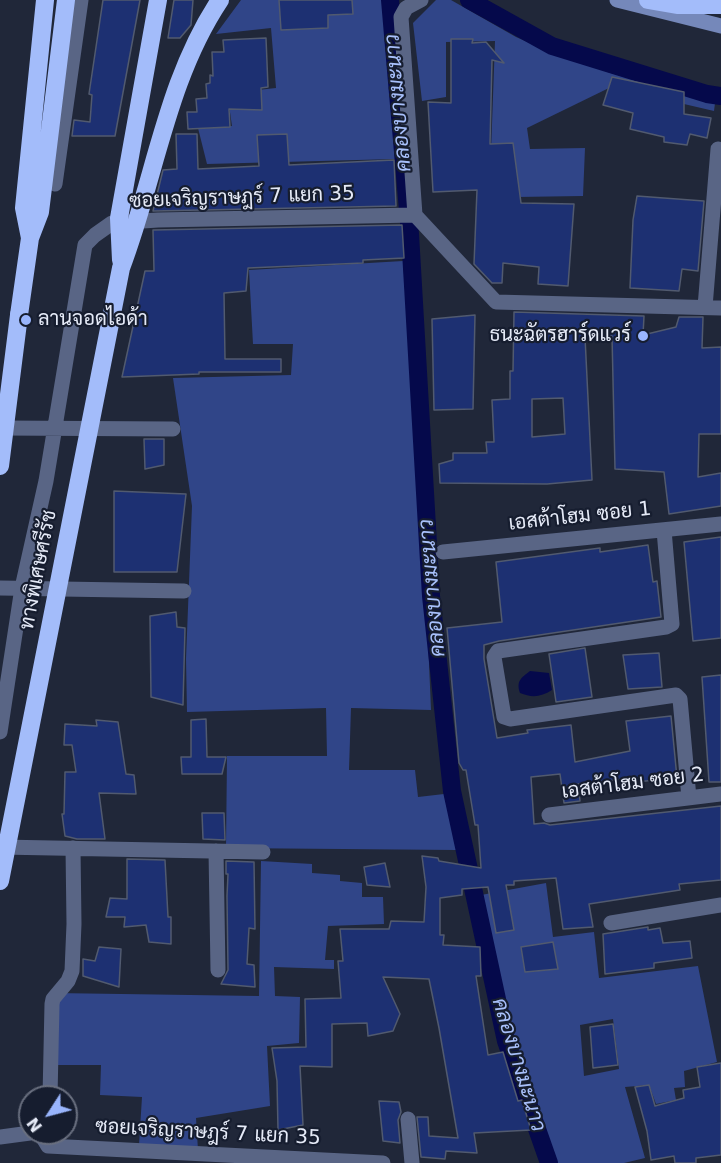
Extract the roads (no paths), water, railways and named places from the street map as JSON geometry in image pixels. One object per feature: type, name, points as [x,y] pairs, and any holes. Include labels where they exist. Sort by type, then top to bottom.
[{"type":"highway","points":[[30,238],[24,208],[45,0]]},
{"type":"highway","points":[[0,466],[30,238],[40,212],[66,0]]},
{"type":"highway","points":[[121,268],[119,218],[158,0]]},
{"type":"highway","points":[[121,268],[136,228],[158,144],[179,84],[192,49],[220,0]]},
{"type":"highway","points":[[648,0],[677,5],[721,5]]},
{"type":"highway","name":"ทางพิเศษศรีรัช","points":[[0,881],[121,268]]},
{"type":"main road","points":[[617,0],[721,26]]},
{"type":"street","points":[[56,184],[81,0]]},
{"type":"street","points":[[421,0],[406,8],[401,17],[409,215],[496,303],[721,308]]},
{"type":"street","points":[[705,307],[718,149]]},
{"type":"street","name":"ซอยเจริญราษฎร์ 7 แยก 35","points":[[0,732],[22,588],[46,481],[85,245],[112,223],[409,215]]},
{"type":"street","points":[[0,428],[173,429]]},
{"type":"street","name":"เอสต้าโฮม ซอย 1","points":[[442,552],[721,524]]},
{"type":"street","points":[[664,530],[672,624],[666,627],[498,651],[494,657],[504,717],[510,719],[676,695],[680,699],[689,798]]},
{"type":"street","points":[[0,588],[184,591]]},
{"type":"street","name":"เอสต้าโฮม ซอย 2","points":[[549,815],[721,794]]},
{"type":"street","points":[[0,848],[263,852]]},
{"type":"street","points":[[50,1085],[52,1004],[53,999],[68,981],[72,970],[73,848]]},
{"type":"street","points":[[216,851],[218,970]]},
{"type":"street","points":[[611,923],[721,905]]},
{"type":"street","points":[[408,1119],[412,1163]]},
{"type":"street","points":[[0,1137],[18,1135]]},
{"type":"street","name":"ซอยเจริญราษฎร์ 7 แยก 35","points":[[78,1144],[197,1159],[354,1160],[382,1163]]},
{"type":"waterway","name":"คลองบางมะนาว","points":[[390,0],[410,234],[431,596],[452,791],[506,1041],[549,1163]]},
{"type":"waterway","points":[[469,0],[552,46],[707,94],[721,96]]},
{"type":"place","name":"ลานจอดไอด้า","points":[[26,320]]},
{"type":"place","name":"ธนะฉัตรฮาร์ดแวร์","points":[[643,336]]}]
